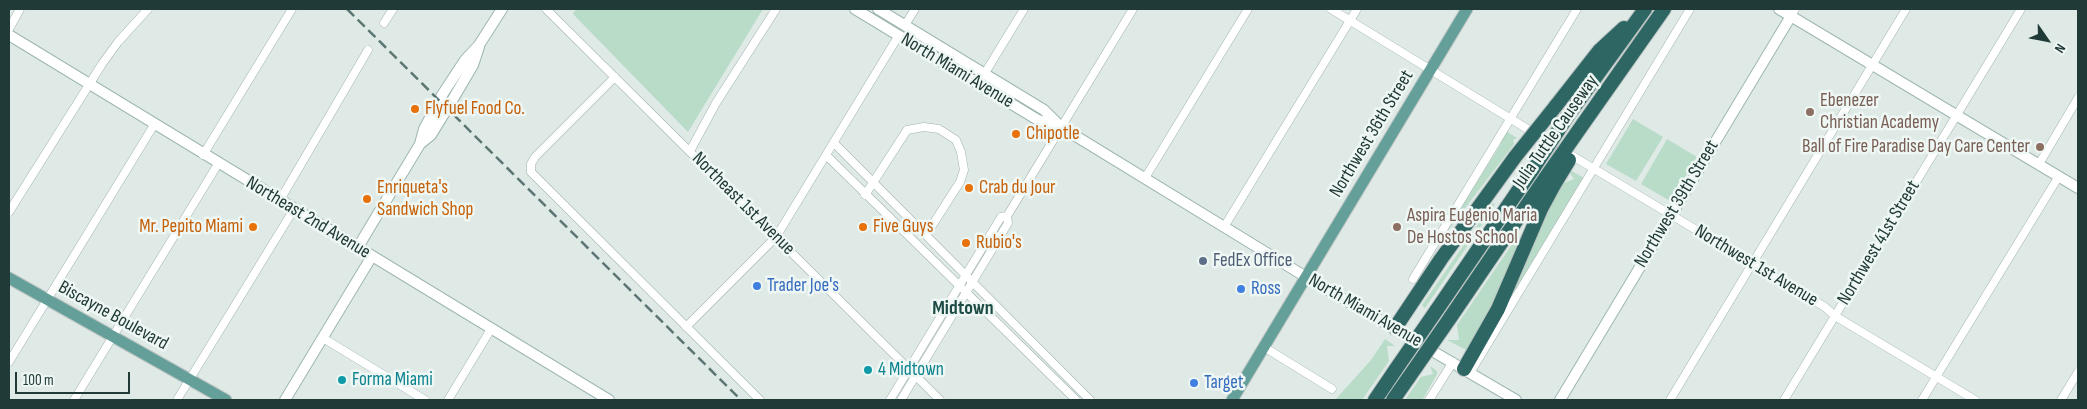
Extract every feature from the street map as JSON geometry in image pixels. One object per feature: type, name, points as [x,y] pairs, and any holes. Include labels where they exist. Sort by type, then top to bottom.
[{"type":"highway","points":[[1569,114],[1636,9]]},
{"type":"highway","points":[[1569,114],[1646,9]]},
{"type":"highway","name":"Julia Tuttle Causeway","points":[[1393,400],[1450,318],[1551,180],[1601,100],[1664,9]]},
{"type":"highway","points":[[1395,328],[1441,259],[1515,157],[1599,51],[1624,28]]},
{"type":"highway","name":"Julia Tuttle Causeway","points":[[1375,400],[1569,114]]},
{"type":"highway","points":[[1462,368],[1498,309],[1541,209],[1551,180]]},
{"type":"main road","points":[[358,247],[420,144],[431,135],[454,99],[473,66],[480,45],[502,9]]},
{"type":"main road","name":"North Miami Avenue","points":[[855,9],[1038,120],[1062,128],[1306,277],[1516,400]]},
{"type":"main road","points":[[867,9],[889,16]]},
{"type":"main road","name":"North Miami Avenue","points":[[878,9],[1044,110],[1062,128]]},
{"type":"main road","name":"Northwest 36th Street","points":[[1232,400],[1468,9]]},
{"type":"main road","points":[[1779,9],[1793,12],[1872,65],[2078,188]]},
{"type":"main road","name":"Northwest 39th Street","points":[[1560,400],[1793,12]]},
{"type":"main road","name":"Northeast 2nd Avenue","points":[[9,35],[218,164],[609,400]]},
{"type":"main road","points":[[899,35],[914,38],[989,84],[1010,89]]},
{"type":"main road","points":[[285,400],[372,256]]},
{"type":"main road","name":"Biscayne Boulevard","points":[[9,278],[226,400]]},
{"type":"street","points":[[9,29],[20,9]]},
{"type":"street","points":[[9,212],[89,84],[118,42],[148,9]]},
{"type":"street","points":[[204,155],[292,9]]},
{"type":"street","points":[[384,23],[393,9]]},
{"type":"street","name":"Northeast 1st Avenue","points":[[546,9],[940,400]]},
{"type":"street","points":[[690,151],[716,103],[776,9]]},
{"type":"street","points":[[905,25],[915,9]]},
{"type":"street","points":[[985,73],[1024,9]]},
{"type":"street","points":[[901,400],[1008,223],[1007,216],[1133,9]]},
{"type":"street","points":[[1145,178],[1248,9]]},
{"type":"street","name":"Northwest 1st Avenue","points":[[1331,9],[1825,307],[1834,316],[1975,400]]},
{"type":"street","points":[[1224,227],[1357,9]]},
{"type":"street","points":[[1413,279],[1577,9]]},
{"type":"street","points":[[1429,400],[1462,368],[1594,169],[1690,9]]},
{"type":"street","points":[[1670,400],[1906,9]]},
{"type":"street","name":"Northwest 41st Street","points":[[1784,400],[2022,9]]},
{"type":"street","points":[[686,327],[776,237],[899,35]]},
{"type":"street","points":[[280,200],[368,50]]},
{"type":"street","points":[[615,77],[536,157],[531,164],[531,172],[760,400]]},
{"type":"street","points":[[2039,164],[2078,98]]},
{"type":"street","points":[[9,362],[154,125]]},
{"type":"street","points":[[865,195],[907,130],[924,127],[938,129],[956,140],[961,152],[964,170],[960,182],[926,235]]},
{"type":"street","points":[[834,143],[1090,400]]},
{"type":"street","points":[[826,155],[1076,400]]},
{"type":"street","points":[[74,400],[218,164]]},
{"type":"street","points":[[1922,400],[2059,176]]},
{"type":"street","points":[[178,400],[294,209]]},
{"type":"street","points":[[890,400],[1001,217],[1007,216]]},
{"type":"street","points":[[448,400],[492,329]]},
{"type":"street","points":[[323,338],[425,400]]},
{"type":"street","points":[[1264,348],[1332,389]]},
{"type":"street","points":[[2061,400],[2078,372]]},
{"type":"green space","points":[[576,9],[763,9],[688,132],[573,14]]},
{"type":"green space","points":[[1633,119],[1663,137],[1636,181],[1606,164]]},
{"type":"green space","points":[[1506,131],[1517,138],[1513,140],[1514,144],[1437,245],[1501,144],[1501,139]]},
{"type":"green space","points":[[1667,139],[1697,157],[1670,201],[1641,184]]},
{"type":"green space","points":[[1570,170],[1584,178],[1489,336],[1533,239],[1562,184],[1574,179],[1569,172]]},
{"type":"green space","points":[[1493,203],[1495,204],[1481,226],[1425,308],[1422,305]]},
{"type":"green space","points":[[1513,243],[1521,245],[1497,302],[1468,351],[1447,340],[1459,340],[1457,325]]},
{"type":"green space","points":[[1385,339],[1395,346],[1387,346],[1389,361],[1362,400],[1335,400],[1371,360]]},
{"type":"green space","points":[[1430,366],[1437,371],[1437,374],[1423,399],[1405,400],[1421,377],[1433,374]]},
{"type":"railway","points":[[347,9],[741,400]]},
{"type":"place","name":"Flyfuel Food Co.","points":[[415,109]]},
{"type":"place","name":"Ebenezer Christian Academy","points":[[1810,112]]},
{"type":"place","name":"Chipotle","points":[[1016,134]]},
{"type":"place","name":"Ball of Fire Paradise Day Care Center","points":[[2040,147]]},
{"type":"place","name":"Crab du Jour","points":[[969,188]]},
{"type":"place","name":"Enriqueta's Sandwich Shop","points":[[367,199]]},
{"type":"place","name":"Mr. Pepito Miami","points":[[253,227]]},
{"type":"place","name":"Five Guys","points":[[863,227]]},
{"type":"place","name":"Aspira Eugenio Maria De Hostos School","points":[[1397,227]]},
{"type":"place","name":"Rubio's","points":[[966,243]]},
{"type":"place","name":"FedEx Office","points":[[1203,261]]},
{"type":"place","name":"Trader Joe's","points":[[757,286]]},
{"type":"place","name":"Ross","points":[[1241,289]]},
{"type":"place","name":"4 Midtown","points":[[868,370]]},
{"type":"place","name":"Forma Miami","points":[[342,380]]},
{"type":"place","name":"Target","points":[[1194,383]]},
{"type":"district","name":"Midtown","points":[[963,309]]}]
